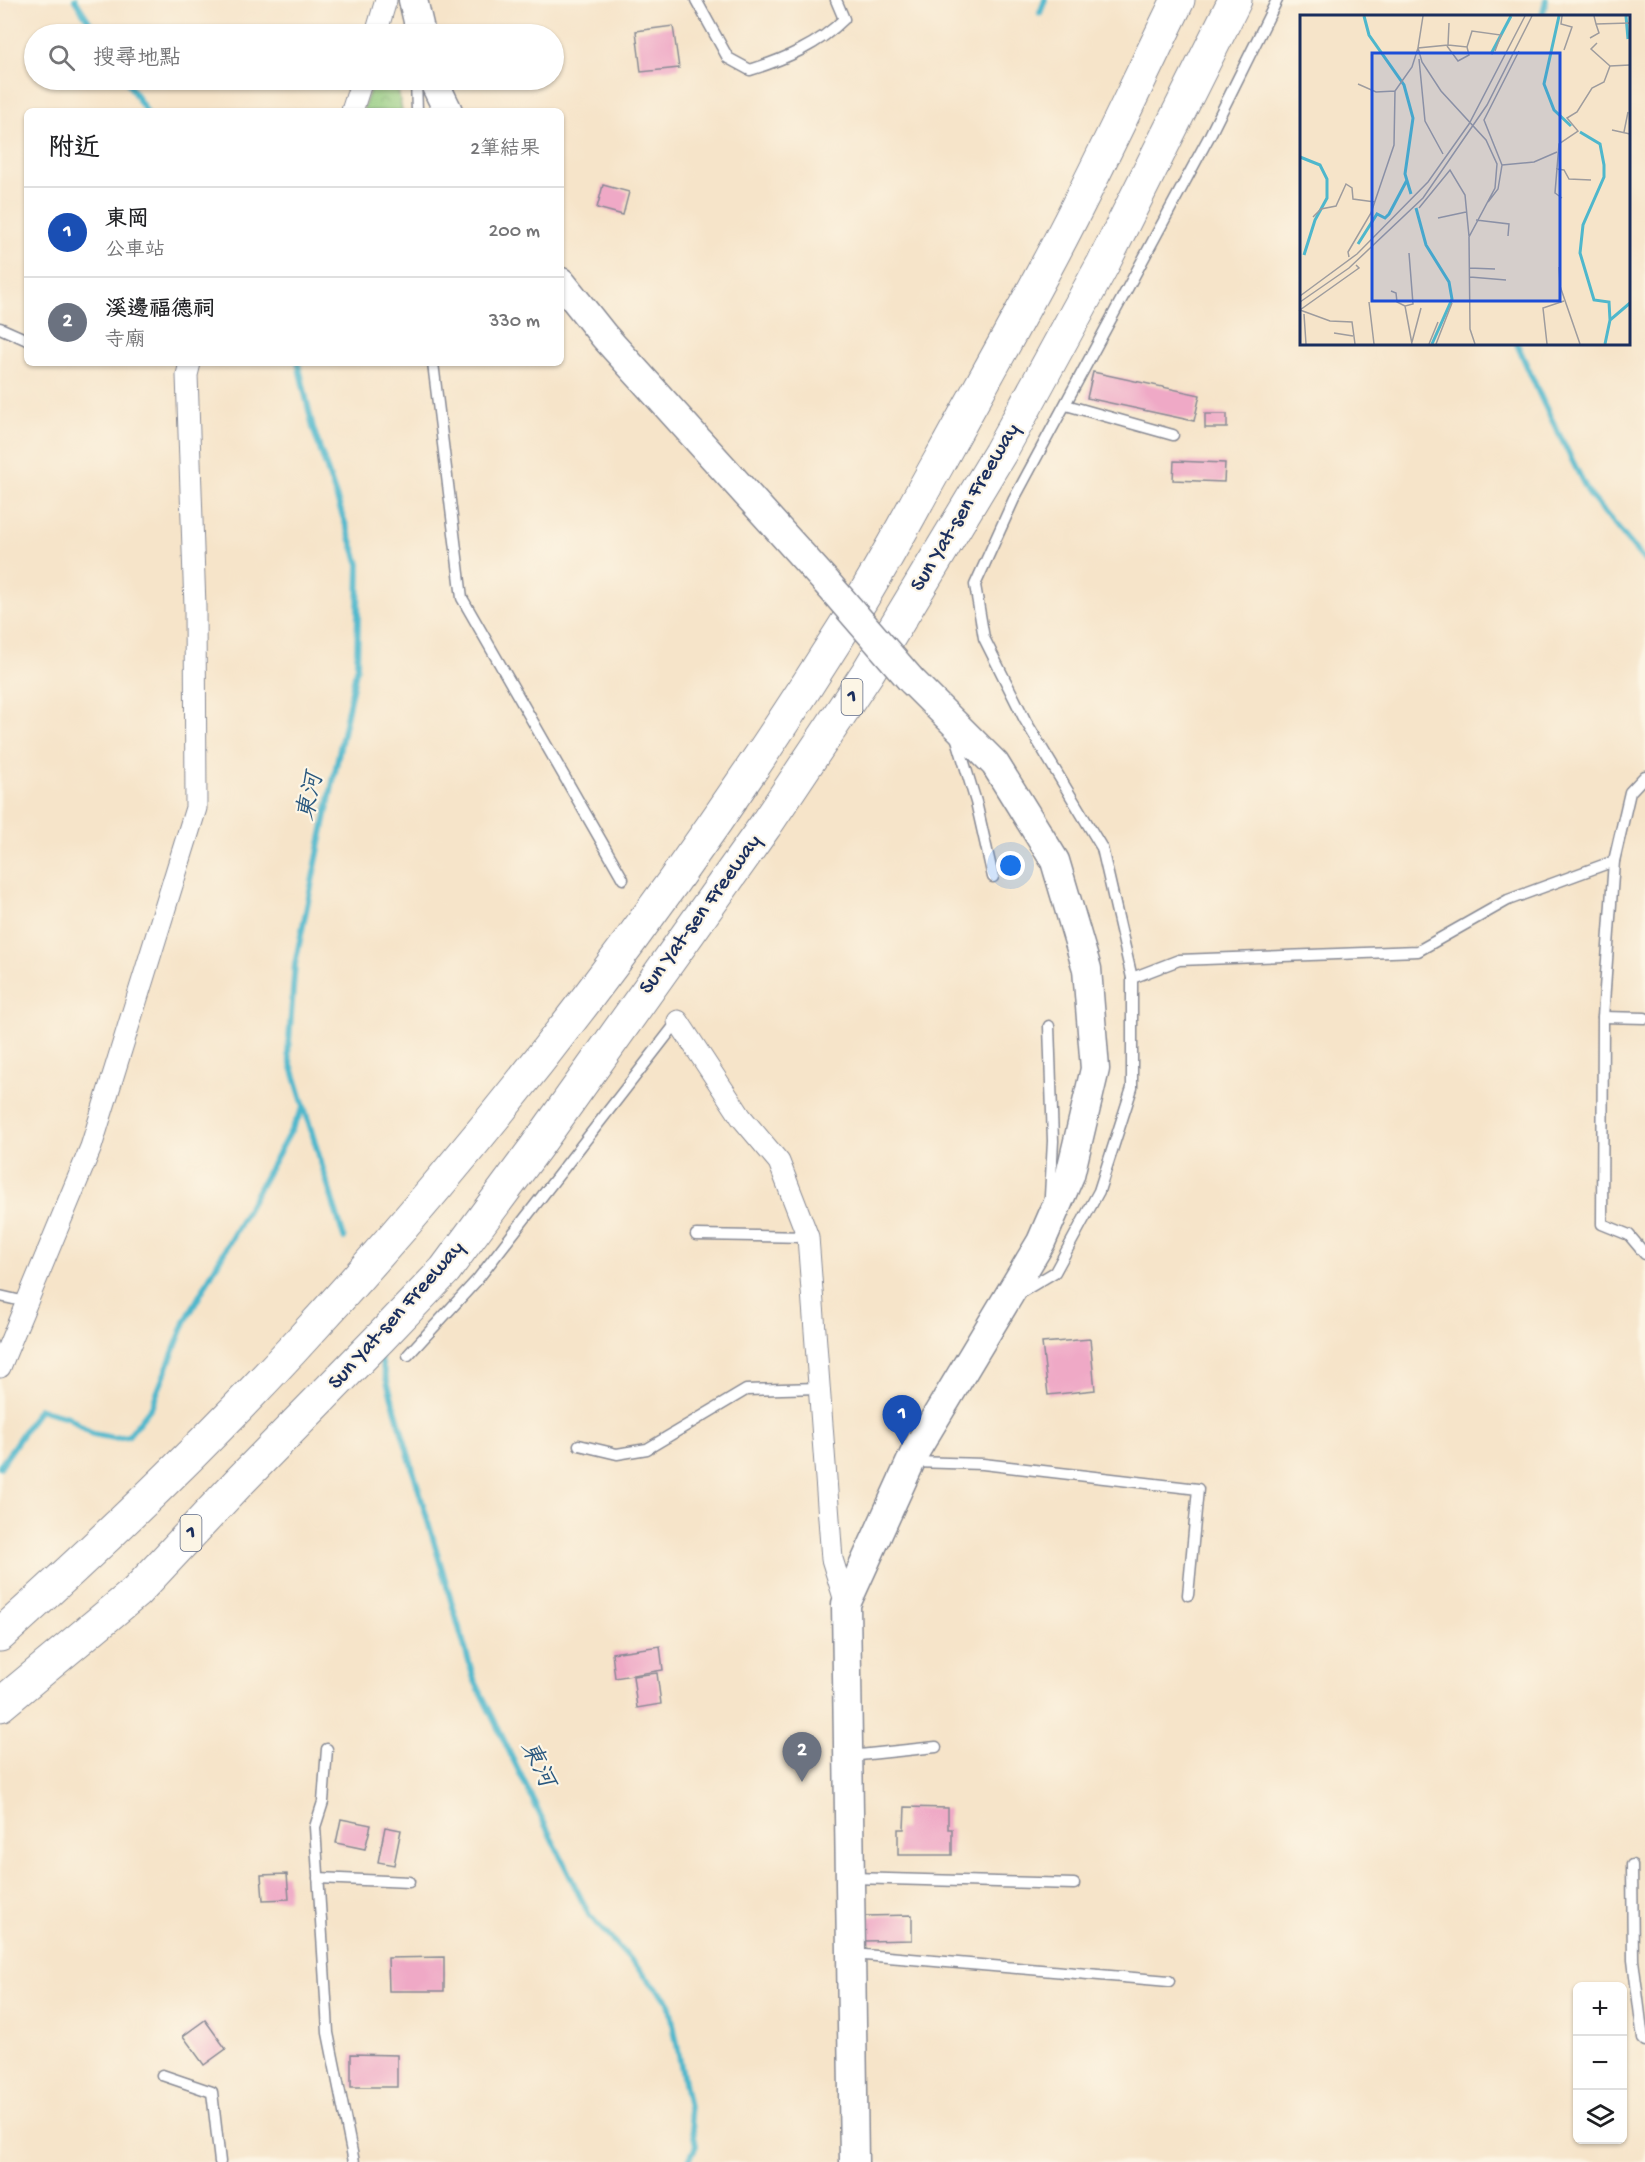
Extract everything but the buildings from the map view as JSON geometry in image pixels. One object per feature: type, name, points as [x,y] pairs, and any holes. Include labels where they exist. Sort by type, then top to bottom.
[{"type":"highway","name":"Sun Yat-sen Freeway","points":[[0,1635],[85,1558],[188,1458],[290,1353],[356,1279],[487,1127],[614,961],[732,799],[851,618],[1049,262],[1178,0]]},
{"type":"highway","name":"Sun Yat-sen Freeway","points":[[0,1705],[136,1592],[239,1482],[386,1347],[487,1213],[765,826],[868,672],[1000,453],[1103,264],[1234,0]]},
{"type":"street","points":[[379,24],[387,0]]},
{"type":"street","points":[[412,0],[418,24]]},
{"type":"street","points":[[353,108],[359,90]]},
{"type":"street","points":[[438,90],[447,108]]},
{"type":"street","points":[[564,286],[604,336],[827,583],[910,680],[995,764],[1055,861],[1087,969],[1095,1069],[1070,1175],[1041,1242],[911,1462],[846,1604]]},
{"type":"street","points":[[0,1367],[91,1147],[196,808],[195,608],[188,366]]},
{"type":"street","points":[[678,1021],[741,1116],[779,1162],[808,1236],[832,1559],[846,1604],[854,2162]]},
{"type":"lane","points":[[412,0],[413,24]]},
{"type":"lane","points":[[696,0],[728,58],[750,70],[785,59],[830,33],[844,19],[836,0]]},
{"type":"lane","points":[[1005,1302],[1055,1272],[1099,1191],[1132,1088],[1132,978],[1102,848],[1025,720],[984,638],[975,585],[1014,499],[1210,135],[1277,0]]},
{"type":"lane","points":[[416,90],[417,108]]},
{"type":"lane","points":[[0,328],[24,339]]},
{"type":"lane","points":[[433,366],[462,598],[623,879]]},
{"type":"lane","points":[[1066,405],[1173,435]]},
{"type":"lane","points":[[952,721],[976,802],[993,878]]},
{"type":"lane","points":[[1645,776],[1630,792],[1614,861],[1603,1017],[1602,1224],[1629,1235],[1645,1254]]},
{"type":"lane","points":[[1132,978],[1179,960],[1418,951],[1508,900],[1614,861]]},
{"type":"lane","points":[[1603,1017],[1645,1018]]},
{"type":"lane","points":[[386,1347],[477,1280],[678,1021]]},
{"type":"lane","points":[[1049,1224],[1053,1141],[1050,1026]]},
{"type":"lane","points":[[696,1235],[808,1236]]},
{"type":"lane","points":[[0,1296],[26,1302]]},
{"type":"lane","points":[[579,1445],[617,1454],[646,1449],[746,1390],[819,1388]]},
{"type":"lane","points":[[911,1462],[983,1464],[1198,1489],[1188,1595]]},
{"type":"lane","points":[[848,1756],[936,1747]]},
{"type":"lane","points":[[327,1749],[323,1802],[315,1827],[328,2033],[354,2162]]},
{"type":"lane","points":[[1632,1865],[1633,1960],[1645,2041]]},
{"type":"lane","points":[[318,1878],[409,1882]]},
{"type":"lane","points":[[850,1878],[1074,1884]]},
{"type":"lane","points":[[851,1954],[1169,1981]]},
{"type":"lane","points":[[162,2075],[212,2092],[220,2162]]},
{"type":"green space","points":[[370,90],[398,90],[401,108],[364,108]]},
{"type":"waterway","name":"東河","points":[[75,0],[91,24]]},
{"type":"waterway","points":[[1040,13],[1045,0]]},
{"type":"waterway","points":[[1542,15],[1546,0]]},
{"type":"waterway","name":"東河","points":[[132,90],[144,108]]},
{"type":"waterway","points":[[1517,345],[1589,494],[1645,561]]},
{"type":"waterway","name":"東河","points":[[299,366],[313,428],[359,564],[357,666],[295,964],[288,1054],[344,1238]]},
{"type":"waterway","points":[[0,1467],[39,1409],[68,1417],[93,1434],[114,1438],[128,1436],[152,1406],[185,1322],[304,1107]]},
{"type":"waterway","name":"東河","points":[[380,1357],[474,1679],[589,1915],[669,2002],[696,2146],[688,2162]]},
{"type":"place","name":"東岡","points":[[902,1445]]},
{"type":"place","name":"溪邊福德祠","points":[[802,1782]]}]
